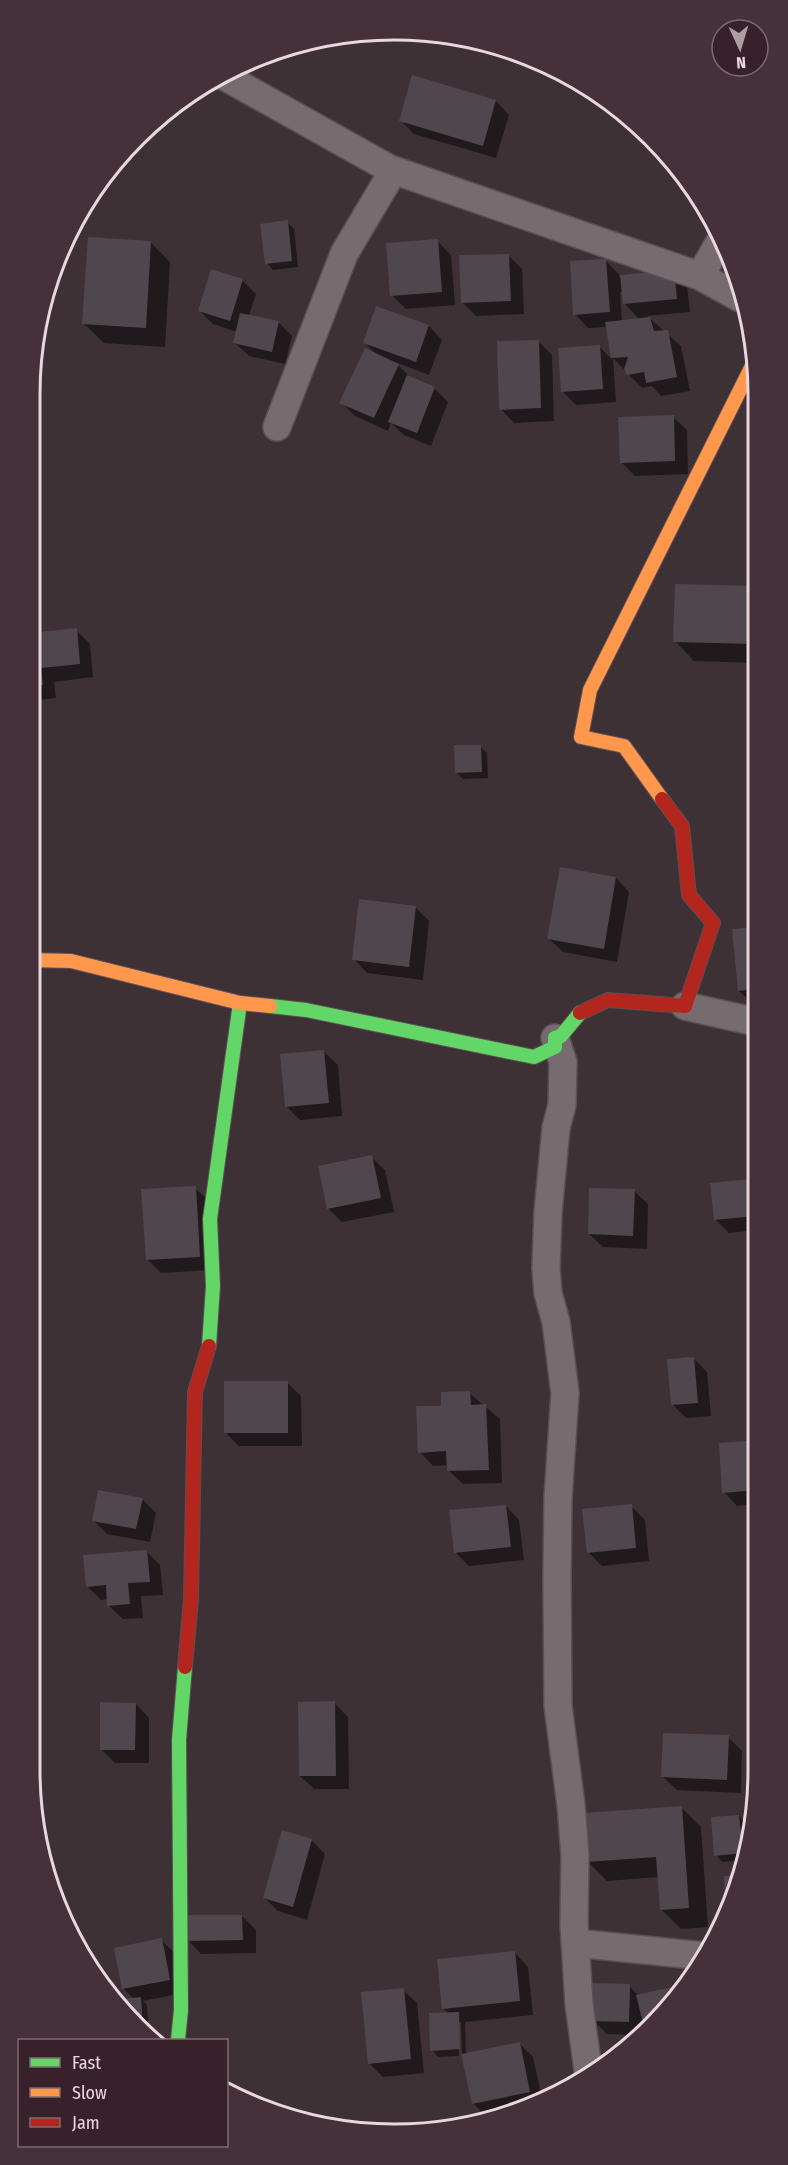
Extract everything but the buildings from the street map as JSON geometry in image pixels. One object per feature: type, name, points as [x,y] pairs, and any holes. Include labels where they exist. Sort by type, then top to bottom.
[{"type":"street","points":[[232,80],[390,169],[700,276],[733,294]]},
{"type":"street","points":[[277,427],[344,254],[389,178],[390,169]]},
{"type":"street","points":[[700,276],[716,248]]},
{"type":"street","points":[[685,1006],[713,923],[689,895],[682,826],[624,746],[581,737],[590,690],[747,376]]},
{"type":"street","points":[[40,960],[71,961],[240,1003],[306,1010],[534,1057],[555,1047],[555,1038]]},
{"type":"street","points":[[555,1038],[561,1036],[578,1014],[608,1000],[685,1006],[748,1020]]},
{"type":"street","points":[[178,2039],[181,2010],[178,1740],[191,1599],[195,1392],[210,1344],[213,1286],[210,1219],[240,1003]]},
{"type":"street","points":[[555,1038],[563,1062],[562,1105],[556,1128],[548,1212],[546,1268],[565,1393],[558,1498],[557,1656],[561,1733],[575,1855],[575,1943],[579,2004],[588,2067]]},
{"type":"street","points":[[575,1943],[695,1955]]},
{"type":"traffic: fast","points":[[209,1346],[213,1286],[210,1219],[240,1003]]},
{"type":"traffic: fast","points":[[270,1006],[306,1010],[534,1057],[555,1047],[555,1038],[561,1036],[580,1013]]},
{"type":"traffic: fast","points":[[178,2039],[181,2010],[179,1740],[185,1667]]},
{"type":"traffic: slow","points":[[662,799],[624,746],[581,737],[590,690],[747,376]]},
{"type":"traffic: slow","points":[[40,960],[71,961],[240,1003],[270,1006]]},
{"type":"traffic: jam","points":[[580,1013],[608,1000],[685,1006],[713,923],[689,895],[682,826],[662,799]]},
{"type":"traffic: jam","points":[[185,1667],[191,1599],[195,1392],[209,1346]]}]
